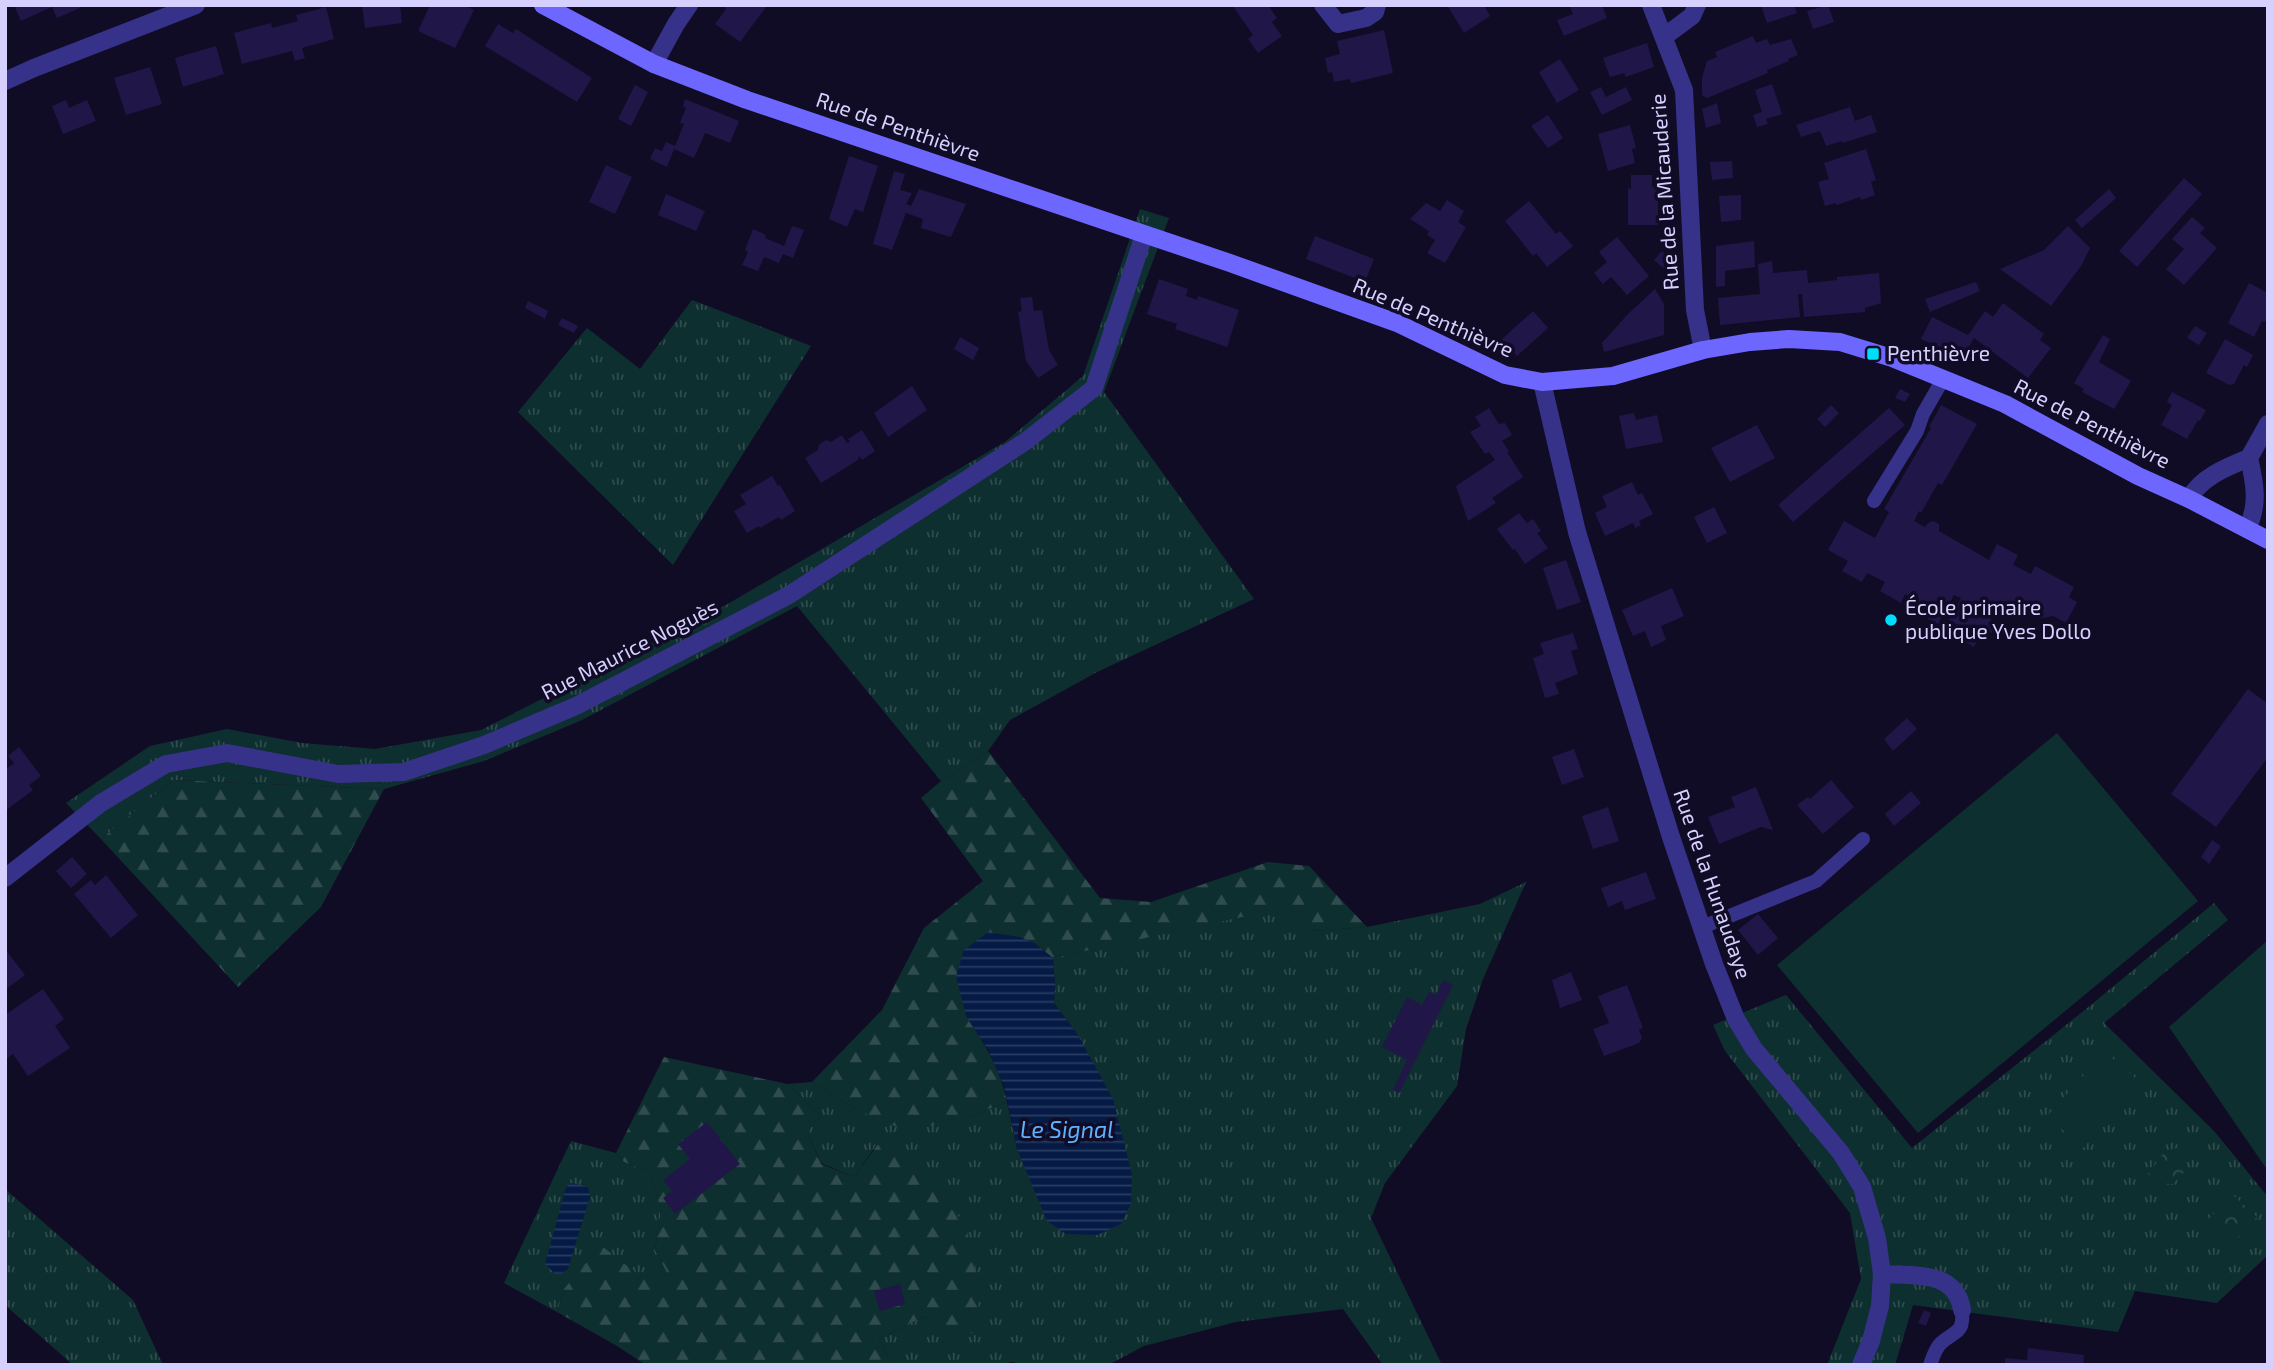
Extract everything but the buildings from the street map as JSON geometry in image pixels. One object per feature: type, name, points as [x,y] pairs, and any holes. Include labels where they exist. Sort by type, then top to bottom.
[{"type":"street","points":[[5,82],[196,5]]},
{"type":"street","name":"Rue de Penthièvre","points":[[543,5],[654,64],[747,100],[1397,323],[1505,375],[1542,382],[1613,376],[1703,350],[1750,342],[1789,339],[1840,342],[1892,358],[2005,404],[2138,476],[2268,540]]},
{"type":"street","points":[[654,64],[689,5]]},
{"type":"street","points":[[1324,5],[1338,24],[1366,18],[1375,12],[1377,5]]},
{"type":"street","name":"Rue de la Micauderie","points":[[1651,5],[1684,90],[1695,310],[1703,350]]},
{"type":"street","points":[[1665,36],[1692,16],[1697,5]]},
{"type":"street","name":"Rue Maurice Noguès","points":[[5,878],[101,803],[166,764],[227,753],[338,774],[404,772],[484,746],[576,706],[789,595],[1026,441],[1094,388],[1144,235]]},
{"type":"street","name":"Rue de la Hunaudaye","points":[[1542,382],[1577,532],[1700,928],[1742,1030],[1754,1049],[1841,1153],[1862,1187],[1877,1238],[1882,1274],[1880,1306],[1871,1341],[1861,1365]]},
{"type":"street","points":[[2189,499],[2195,488],[2224,468],[2249,458],[2268,424]]},
{"type":"street","points":[[2248,528],[2255,513],[2254,480],[2249,458]]},
{"type":"street","points":[[1882,1274],[1943,1280],[1959,1295],[1962,1310]]},
{"type":"lane","points":[[1874,500],[1916,432],[1943,379]]},
{"type":"lane","points":[[1700,928],[1816,881],[1863,839]]},
{"type":"lane","points":[[1930,1365],[1942,1343],[1961,1329],[1962,1310]]},
{"type":"green space","points":[[1140,209],[1169,218],[1104,392],[1254,599],[1097,672],[1010,720],[988,751],[941,781],[797,606],[582,720],[484,761],[384,789],[173,780],[101,839],[66,803],[150,746],[227,729],[302,743],[375,749],[481,730],[726,605],[1005,442],[1083,376]]},
{"type":"green space","points":[[692,300],[811,346],[673,565],[518,412],[587,328],[640,369]]},
{"type":"green space","points":[[2057,733],[2198,901],[1918,1133],[1777,965]]},
{"type":"green space","points":[[988,751],[1100,898],[1151,902],[1268,862],[1309,866],[1367,927],[1310,931],[1279,909],[1053,958],[1034,943],[1019,937],[966,1016],[996,1068],[1007,1102],[965,1118],[907,1131],[859,1111],[812,1082],[882,1010],[924,928],[983,881],[921,798],[941,781]]},
{"type":"green space","points":[[173,780],[384,789],[321,907],[238,987],[101,839]]},
{"type":"green space","points":[[1526,882],[1483,979],[1466,1029],[1457,1086],[1385,1183],[1371,1218],[1442,1365],[1383,1365],[1343,1309],[1236,1322],[1144,1346],[1108,1365],[1028,1365],[1012,1362],[998,1365],[892,1365],[879,1339],[925,1316],[944,1332],[877,1144],[854,1177],[821,1163],[807,1132],[821,1115],[787,1084],[812,1082],[859,1111],[965,1118],[1007,1102],[1017,1149],[1078,1035],[1054,1003],[1053,958],[1279,908],[1310,931],[1367,927],[1480,904]]},
{"type":"green space","points":[[2214,903],[2228,920],[2104,1023],[2214,1131],[2268,1197],[2268,1255],[2217,1303],[2135,1291],[2118,1332],[1913,1305],[1895,1365],[1827,1365],[1861,1279],[1850,1213],[1725,1051],[1713,1025],[1786,995],[1912,1148]]},
{"type":"green space","points":[[2268,940],[2268,1171],[2169,1027]]},
{"type":"green space","points":[[2105,1052],[2142,1084],[2083,1148],[2047,1116]]},
{"type":"green space","points":[[664,1057],[787,1084],[821,1115],[807,1132],[821,1164],[854,1177],[878,1144],[903,1158],[965,1223],[975,1264],[981,1334],[944,1332],[925,1316],[879,1339],[892,1365],[646,1365],[557,1312],[564,1289],[603,1247],[653,1286],[667,1273],[655,1250],[661,1211],[650,1172],[624,1162],[616,1153]]},
{"type":"green space","points":[[571,1141],[616,1153],[624,1162],[650,1172],[661,1211],[655,1250],[667,1273],[653,1286],[564,1289],[557,1312],[504,1283]]},
{"type":"green space","points":[[2177,1148],[2186,1156],[2187,1169],[2173,1184],[2156,1183],[2148,1174],[2165,1151]]},
{"type":"green space","points":[[5,1189],[133,1300],[163,1365],[73,1365],[5,1305]]},
{"type":"green space","points":[[2232,1194],[2257,1217],[2231,1245],[2206,1222]]},
{"type":"water","name":"Le Signal","points":[[988,932],[1019,937],[1034,943],[1053,958],[1054,1003],[1078,1035],[1113,1099],[1132,1174],[1131,1203],[1121,1224],[1097,1235],[1066,1234],[1047,1221],[1017,1149],[1004,1086],[988,1050],[966,1016],[956,976],[964,950]]},
{"type":"water","points":[[572,1183],[588,1187],[590,1197],[568,1269],[561,1274],[555,1274],[545,1264],[566,1187]]},
{"type":"place","name":"Penthièvre","points":[[1873,354]]},
{"type":"place","name":"École primaire publique Yves Dollo","points":[[1891,620]]}]
